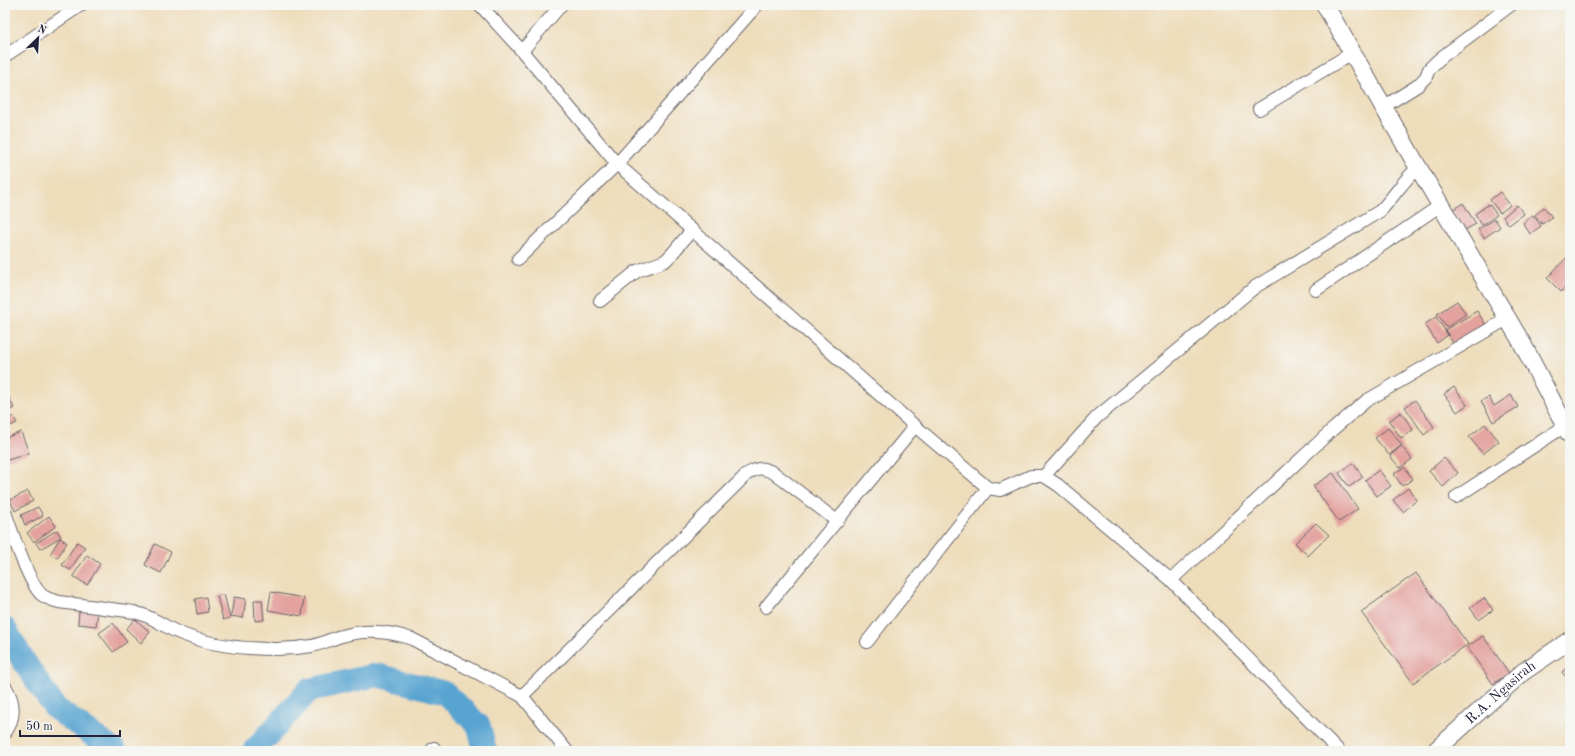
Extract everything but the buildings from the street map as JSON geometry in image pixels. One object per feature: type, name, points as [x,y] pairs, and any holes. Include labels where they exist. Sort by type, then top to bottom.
[{"type":"street","points":[[5,56],[81,5]]},
{"type":"street","points":[[480,5],[522,51],[616,164],[915,426],[988,488],[1000,490],[1031,476],[1044,476],[1058,485],[1171,580],[1340,751]]},
{"type":"street","points":[[522,51],[561,5]]},
{"type":"street","points":[[518,259],[616,164],[757,5]]},
{"type":"street","points":[[1325,5],[1418,168],[1522,343],[1568,430],[1456,497]]},
{"type":"street","points":[[1383,107],[1417,86],[1426,77],[1429,69],[1443,56],[1511,5]]},
{"type":"street","points":[[1259,109],[1352,53]]},
{"type":"street","points":[[1044,476],[1097,417],[1192,338],[1255,287],[1380,210],[1390,201],[1410,174],[1418,168]]},
{"type":"street","points":[[1316,290],[1440,205]]},
{"type":"street","points":[[600,300],[637,271],[665,261],[671,256],[692,230]]},
{"type":"street","points":[[1171,580],[1332,430],[1366,401],[1507,319]]},
{"type":"street","points":[[766,607],[915,426]]},
{"type":"street","points":[[522,696],[747,474],[758,468],[766,469],[774,473],[837,521]]},
{"type":"street","points":[[867,642],[988,488]]},
{"type":"street","points":[[5,512],[31,578],[41,594],[50,599],[59,602],[137,612],[175,632],[208,642],[250,648],[276,649],[314,646],[338,636],[363,631],[388,633],[412,639],[522,696],[567,751]]},
{"type":"street","name":"R.A. Ngasirah","points":[[1435,751],[1523,672],[1570,640]]},
{"type":"street","points":[[5,686],[9,692],[14,715],[11,724],[5,733]]},
{"type":"waterway","points":[[5,629],[23,660],[55,708],[115,751]]},
{"type":"waterway","points":[[254,751],[309,690],[377,675],[445,693],[479,726],[485,751]]}]
